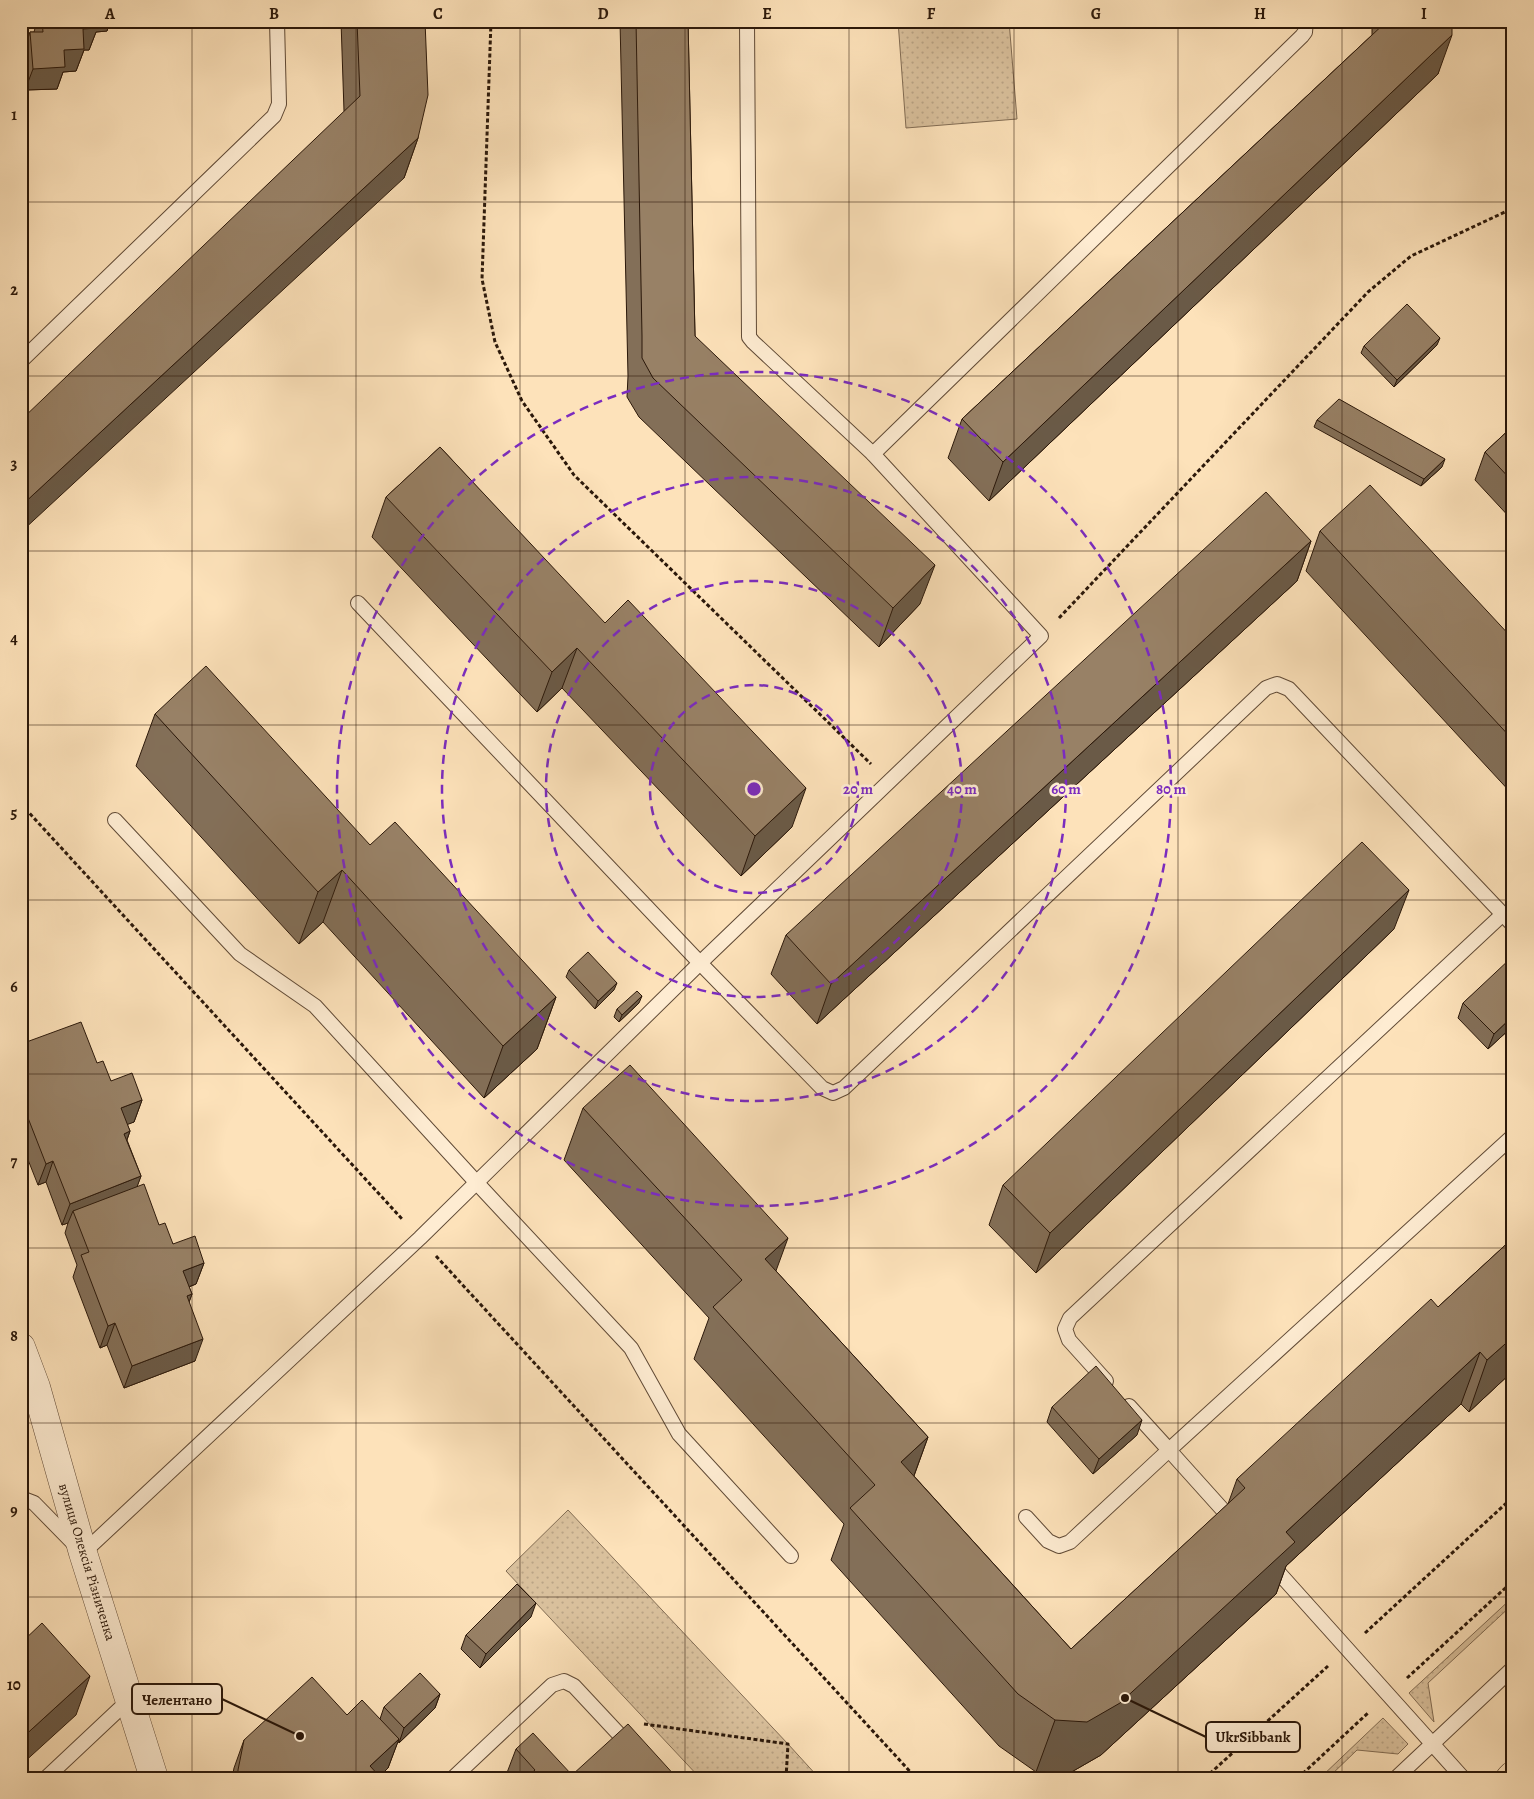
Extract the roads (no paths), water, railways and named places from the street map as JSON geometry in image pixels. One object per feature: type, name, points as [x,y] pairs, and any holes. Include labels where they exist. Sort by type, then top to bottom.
[{"type":"main road","points":[[1510,1778],[1513,1775]]},
{"type":"street","name":"вулиця Олексія Різниченка","points":[[21,1346],[36,1387],[84,1553],[154,1778]]},
{"type":"lane","points":[[21,361],[274,116],[279,104],[277,21]]},
{"type":"lane","points":[[21,1498],[34,1503],[84,1553],[420,1238],[700,963],[1041,636],[873,454],[753,342],[750,337],[748,330],[747,21]]},
{"type":"lane","points":[[873,454],[1302,36],[1305,32],[1306,21]]},
{"type":"lane","points":[[358,603],[700,963],[822,1088],[833,1093],[844,1088],[1266,688],[1278,684],[1289,689],[1513,925]]},
{"type":"lane","points":[[115,820],[240,954],[315,1006],[631,1348],[679,1434],[791,1556]]},
{"type":"lane","points":[[1231,1519],[1069,1340],[1065,1329],[1070,1318],[1503,914]]},
{"type":"lane","points":[[1026,1517],[1048,1541],[1059,1546],[1070,1542],[1513,1136]]},
{"type":"lane","points":[[1279,1573],[1463,1778]]},
{"type":"lane","points":[[1396,1778],[1513,1668]]},
{"type":"lane","points":[[453,1778],[552,1686],[564,1682],[574,1686],[641,1758]]},
{"type":"lane","points":[[46,1778],[129,1700]]},
{"type":"place","name":"UkrSibbank","points":[[1125,1698]]},
{"type":"place","name":"Челентано","points":[[300,1736]]}]
